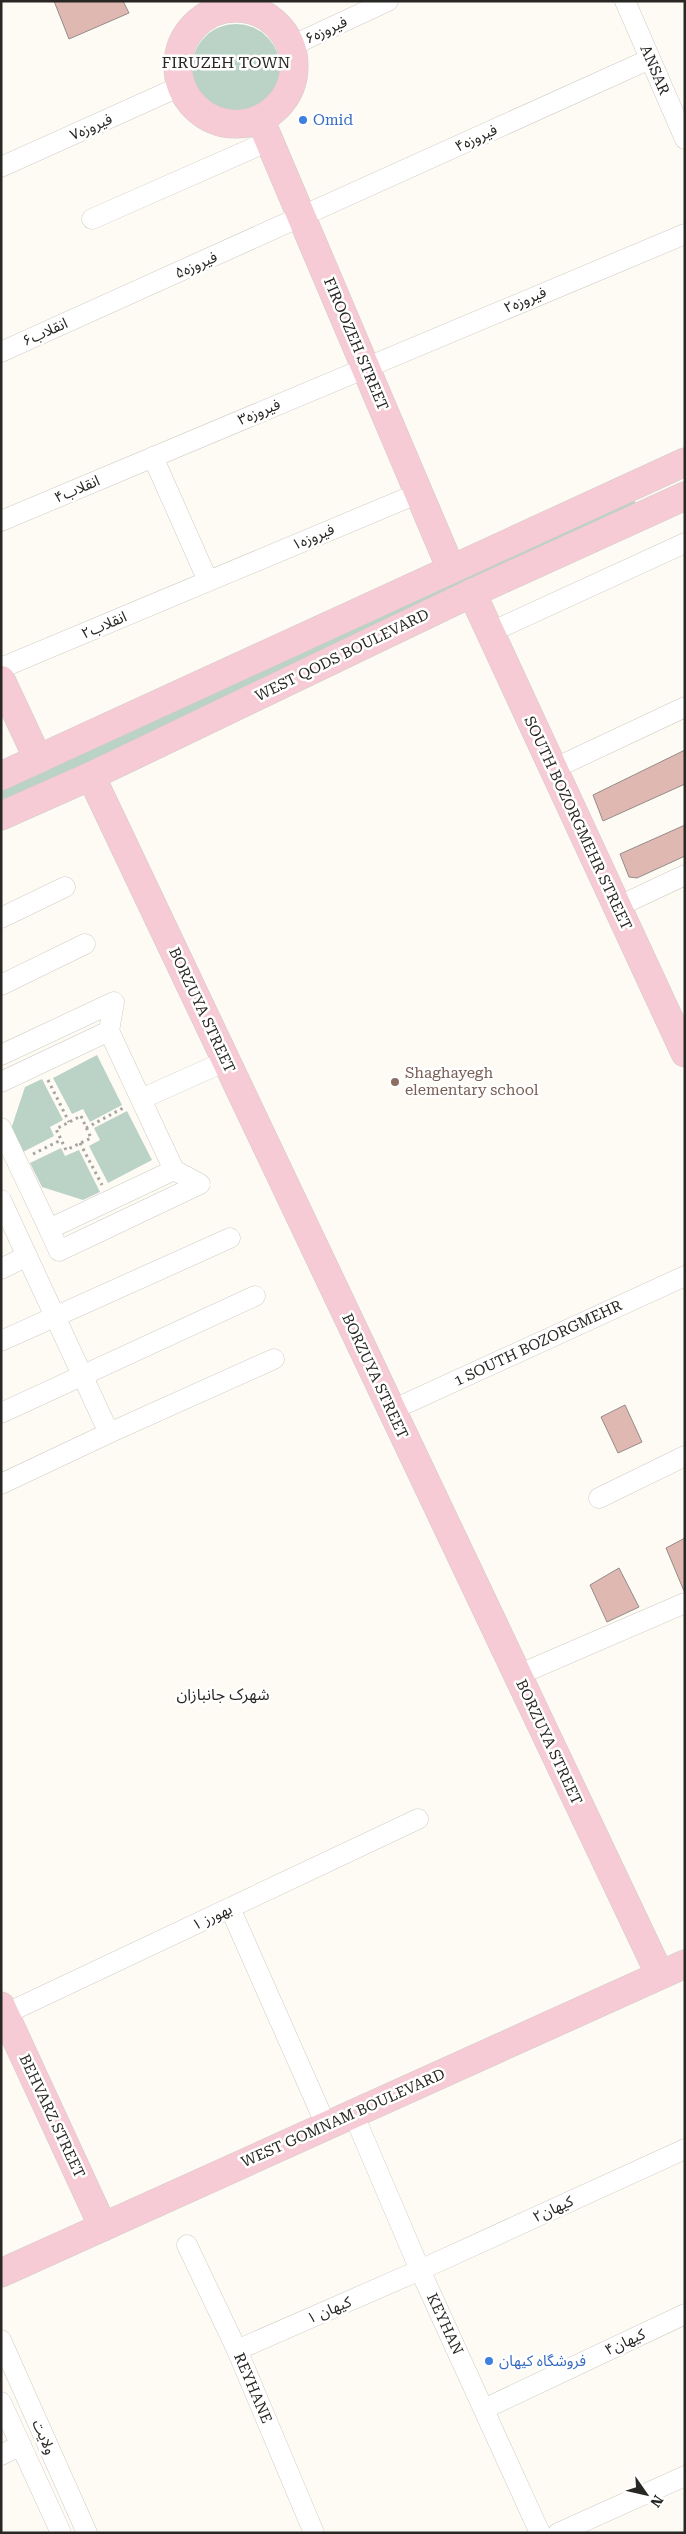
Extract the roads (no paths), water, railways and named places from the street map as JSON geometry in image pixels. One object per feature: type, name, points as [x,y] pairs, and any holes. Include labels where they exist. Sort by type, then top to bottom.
[{"type":"main road","points":[[212,7],[248,9],[260,13],[277,24],[291,46],[294,71],[289,91],[265,130],[242,124],[223,123],[206,116],[192,105],[181,86],[179,57],[183,42],[195,25],[212,7]]},
{"type":"main road","name":"FIROOZEH STREET","points":[[265,130],[451,569]]},
{"type":"main road","name":"WEST QODS BOULEVARD","points":[[1,776],[685,462]]},
{"type":"main road","points":[[654,476],[676,500]]},
{"type":"main road","name":"WEST QODS BOULEVARD","points":[[1,816],[91,776],[472,593],[676,500]]},
{"type":"main road","name":"SOUTH BOZORGMEHR STREET","points":[[472,593],[617,907],[683,1044]]},
{"type":"main road","points":[[1,680],[38,759]]},
{"type":"main road","name":"BORZUYA STREET","points":[[91,776],[660,1975]]},
{"type":"main road","name":"WEST GOMNAM BOULEVARD","points":[[1,2273],[685,1964]]},
{"type":"main road","name":"BEHVARZ STREET","points":[[3,2010],[104,2227]]},
{"type":"street","name":"فیروزه۶","points":[[291,46],[388,1]]},
{"type":"street","name":"ANSAR","points":[[625,1],[685,139]]},
{"type":"street","name":"فیروزه۴","points":[[302,218],[650,59]]},
{"type":"street","name":"فیروزه۷","points":[[1,167],[181,86]]},
{"type":"street","points":[[92,220],[265,130]]},
{"type":"street","name":"فیروزه۵","points":[[89,313],[302,218]]},
{"type":"street","name":"فیروزه۲","points":[[365,367],[685,234]]},
{"type":"street","name":"انقلاب۶","points":[[1,352],[89,313]]},
{"type":"street","name":"فیروزه۳","points":[[152,457],[365,367]]},
{"type":"street","points":[[152,457],[208,581]]},
{"type":"street","name":"انقلاب۴","points":[[1,521],[152,457]]},
{"type":"street","name":"فیروزه۱","points":[[208,581],[419,493]]},
{"type":"street","points":[[489,633],[685,543]]},
{"type":"street","name":"انقلاب۲","points":[[1,668],[208,581]]},
{"type":"street","points":[[553,769],[685,707]]},
{"type":"street","points":[[617,907],[685,875]]},
{"type":"street","points":[[1,918],[65,887]]},
{"type":"street","points":[[1,985],[85,944]]},
{"type":"street","points":[[1,1055],[114,1002],[109,1031],[174,1170],[200,1184],[59,1251],[1,1128]]},
{"type":"street","points":[[1,1082],[109,1031]]},
{"type":"street","points":[[141,1099],[226,1061]]},
{"type":"street","points":[[49,1229],[174,1170]]},
{"type":"street","points":[[2,1202],[109,1433]]},
{"type":"street","points":[[1,1341],[230,1238]]},
{"type":"street","points":[[1,1269],[27,1256]]},
{"type":"street","name":"1 SOUTH BOZORGMEHR","points":[[392,1410],[685,1276]]},
{"type":"street","points":[[1,1413],[255,1296]]},
{"type":"street","points":[[1,1484],[274,1359]]},
{"type":"street","points":[[599,1498],[685,1456]]},
{"type":"street","points":[[518,1675],[685,1603]]},
{"type":"street","name":"بهورز ۱","points":[[3,2010],[230,1908],[418,1820]]},
{"type":"street","points":[[230,1908],[326,2125]]},
{"type":"street","name":"KEYHAN","points":[[353,2113],[420,2270],[540,2533]]},
{"type":"street","name":"کیهان۲","points":[[420,2270],[685,2149]]},
{"type":"street","name":"REYHANE","points":[[187,2245],[237,2350],[314,2533]]},
{"type":"street","name":"کیهان ۱","points":[[237,2350],[420,2270]]},
{"type":"street","name":"کیهان۴","points":[[484,2409],[685,2314]]},
{"type":"street","name":"ولایت","points":[[1,2340],[87,2533]]},
{"type":"street","points":[[1,2402],[61,2533]]},
{"type":"street","points":[[1,2454],[22,2445]]},
{"type":"street","points":[[558,2533],[685,2476]]},
{"type":"place","name":"Omid","points":[[303,120]]},
{"type":"place","name":"Shaghayegh elementary school","points":[[395,1082]]},
{"type":"place","name":"فروشگاه کیهان","points":[[489,2361]]},
{"type":"district","name":"FIRUZEH TOWN","points":[[226,62]]},
{"type":"district","name":"شهرک جانبازان","points":[[223,1694]]}]
